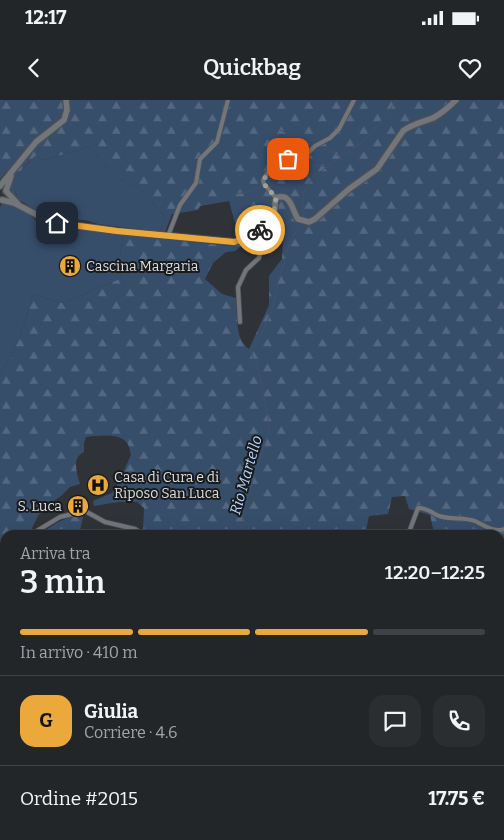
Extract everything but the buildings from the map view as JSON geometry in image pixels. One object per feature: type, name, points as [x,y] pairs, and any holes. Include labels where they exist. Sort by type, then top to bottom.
[{"type":"main road","points":[[1,200],[6,196],[9,180],[15,170],[36,142],[64,120],[68,110],[66,100]]},
{"type":"main road","points":[[1,200],[19,205],[45,219],[57,223],[234,242],[247,238],[261,230],[273,218],[276,198],[283,196],[289,201],[298,219],[309,222],[315,220],[349,189],[377,169],[402,131],[407,127],[434,117],[447,109],[456,100]]},
{"type":"main road","points":[[15,170],[0,186],[19,205]]},
{"type":"street","points":[[168,236],[180,205],[196,183],[200,159],[217,142],[228,100]]},
{"type":"street","points":[[276,198],[264,184],[265,176],[268,172],[288,159],[307,154],[315,146],[330,138],[339,129],[354,100]]},
{"type":"street","points":[[240,322],[238,287],[246,270],[259,258],[258,243],[261,230]]},
{"type":"street","points":[[410,530],[418,508],[423,508],[439,516],[473,520],[502,530]]},
{"type":"street","points":[[38,530],[60,517],[83,511],[105,522],[138,530]]},
{"type":"green space","points":[[0,100],[504,100],[504,530],[433,530],[430,515],[409,509],[405,496],[392,497],[388,514],[369,516],[366,530],[143,530],[144,508],[137,502],[118,502],[94,506],[93,501],[112,493],[116,488],[131,455],[127,443],[119,437],[108,436],[86,437],[84,452],[77,458],[76,462],[80,484],[70,487],[61,496],[43,508],[44,511],[39,514],[31,530],[0,530],[0,373],[16,345],[33,294],[63,303],[122,278],[120,257],[123,235],[231,246],[247,242],[235,251],[226,252],[213,263],[205,279],[222,294],[236,298],[239,333],[244,345],[249,349],[269,305],[269,276],[282,259],[284,224],[271,216],[257,229],[239,238],[229,201],[200,206],[198,210],[172,214],[165,232],[160,232],[166,217],[139,188],[116,177],[89,147],[44,160],[35,156],[18,175],[15,186],[18,199],[16,200],[12,194],[12,177],[27,158],[6,172],[0,179]]},
{"type":"green space","points":[[89,147],[116,177],[139,188],[166,217],[160,232],[98,224],[85,220],[54,219],[18,199],[14,188],[15,180],[35,156],[44,160]]},
{"type":"green space","points":[[2,204],[13,205],[33,217],[36,221],[56,226],[123,235],[120,257],[122,278],[63,303],[33,294],[16,345],[0,373],[0,207]]},
{"type":"green space","points":[[84,513],[80,530],[46,530],[60,521]]},
{"type":"waterway","name":"Rio Martello","points":[[303,217],[303,197],[307,186],[314,176],[365,140],[397,100]]},
{"type":"waterway","points":[[280,130],[313,145]]},
{"type":"waterway","points":[[320,147],[340,156]]},
{"type":"waterway","points":[[266,183],[279,173],[294,167],[302,165],[327,167]]},
{"type":"waterway","points":[[235,194],[262,186]]},
{"type":"waterway","name":"Rio Martello","points":[[242,530],[245,505],[269,431],[268,416],[258,368],[250,351],[263,331],[273,307],[278,282],[291,240],[301,223]]},
{"type":"way so far","points":[[260,230],[273,218],[276,198],[267,189],[263,180],[268,172],[288,159]]},
{"type":"place","name":"Cascina Margaria","points":[[70,266]]},
{"type":"place","name":"Casa di Cura e di Riposo San Luca","points":[[98,485]]},
{"type":"place","name":"S. Luca","points":[[78,506]]},
{"type":"route","points":[[57,223],[117,231],[234,242],[247,238],[260,230]]}]
